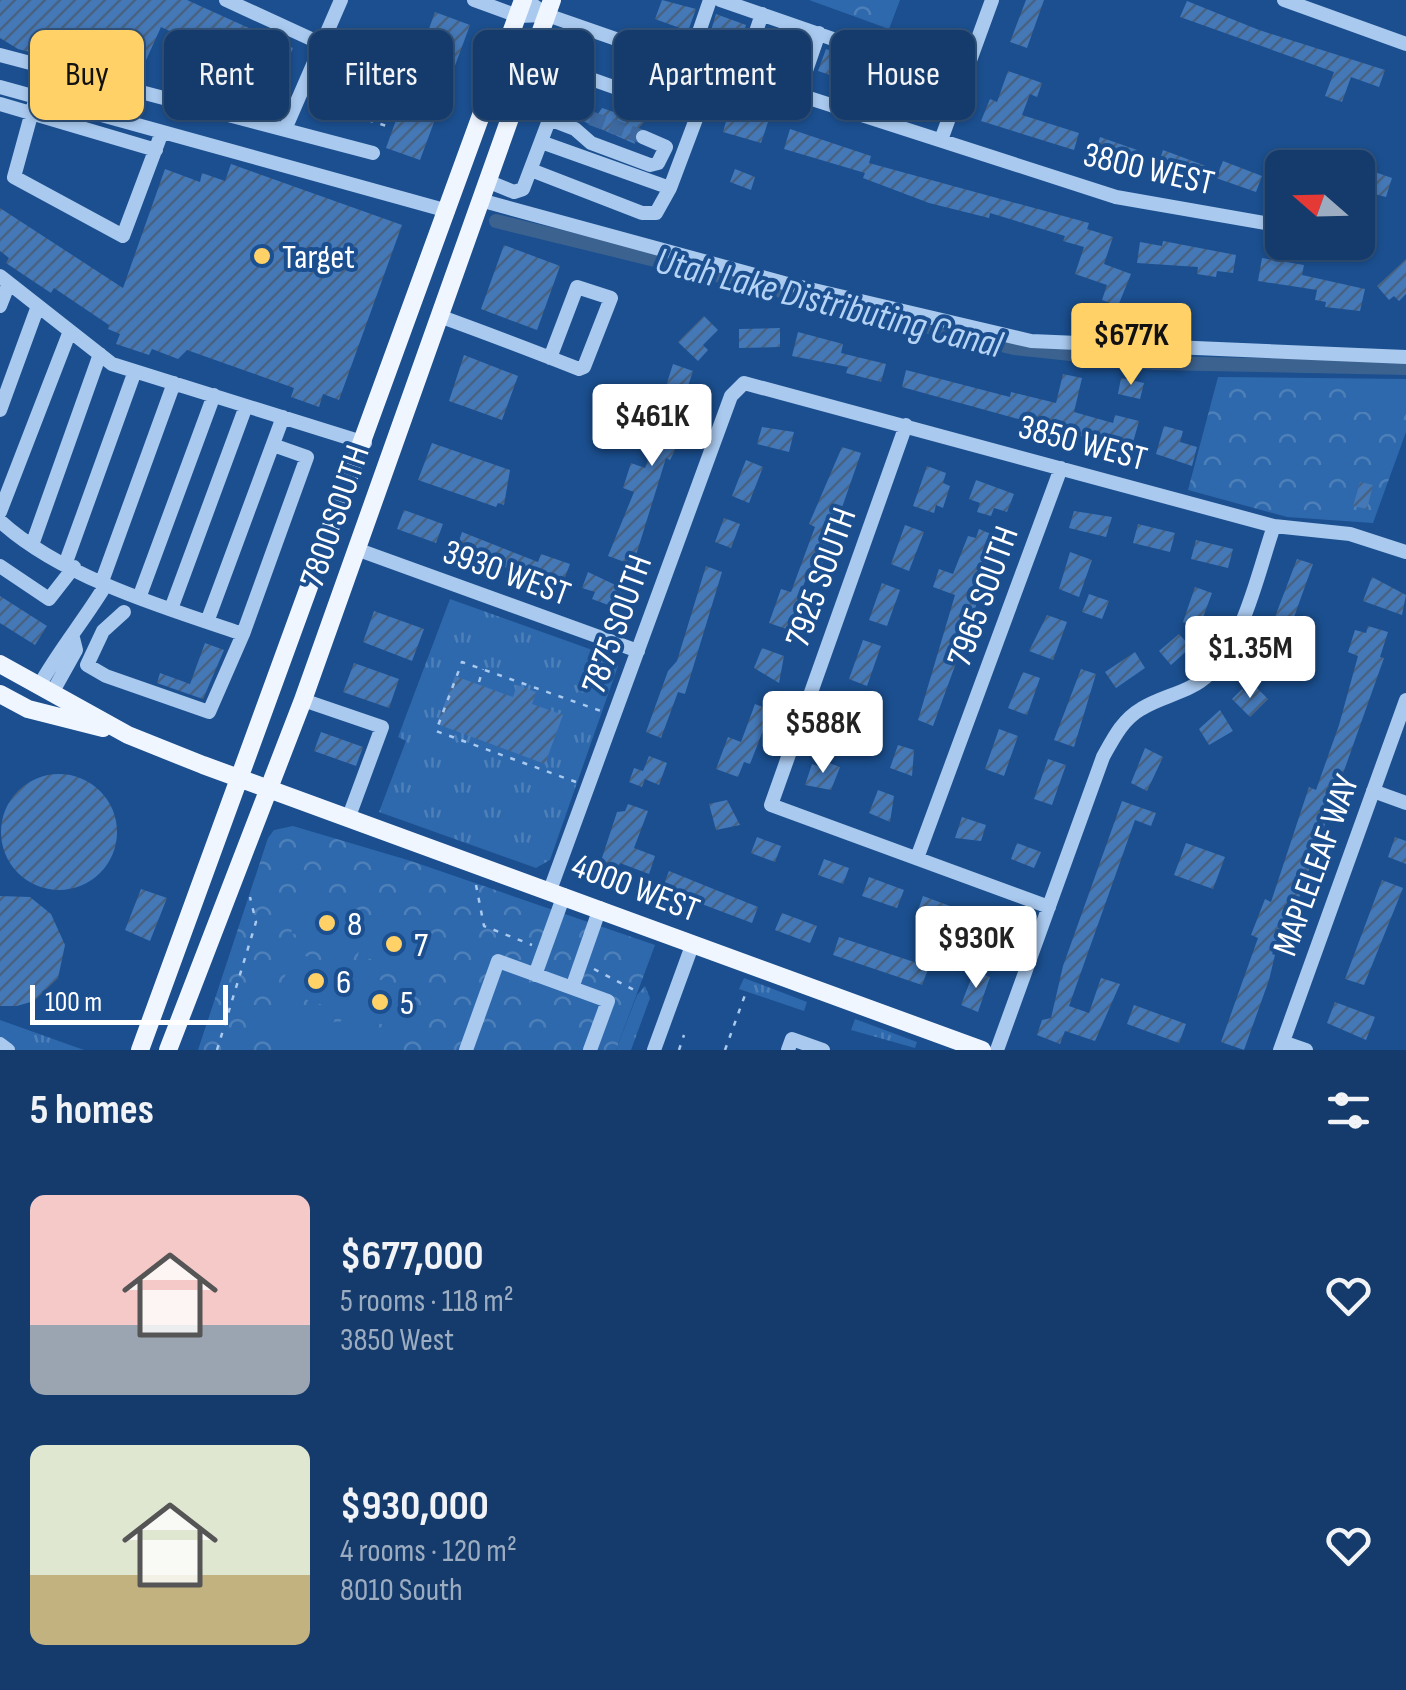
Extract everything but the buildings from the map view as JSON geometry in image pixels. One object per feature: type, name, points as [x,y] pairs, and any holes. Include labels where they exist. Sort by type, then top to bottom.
[{"type":"main road","name":"7800 SOUTH","points":[[140,1050],[522,5]]},
{"type":"main road","name":"7800 SOUTH","points":[[168,1050],[303,700],[550,7]]},
{"type":"main road","points":[[439,316],[432,311],[433,299],[454,244],[454,222],[448,211]]},
{"type":"main road","points":[[0,664],[128,734]]},
{"type":"main road","points":[[0,694],[28,709],[128,734]]},
{"type":"main road","name":"4000 WEST","points":[[128,734],[266,789],[982,1050]]},
{"type":"street","points":[[226,0],[309,38]]},
{"type":"street","points":[[326,30],[341,0]]},
{"type":"street","name":"3800 WEST","points":[[474,0],[550,7],[614,33]]},
{"type":"street","points":[[700,30],[710,0]]},
{"type":"street","points":[[720,0],[831,37]]},
{"type":"street","points":[[975,45],[992,0]]},
{"type":"street","points":[[1284,0],[1406,44]]},
{"type":"street","points":[[757,30],[762,14]]},
{"type":"street","points":[[811,56],[819,33]]},
{"type":"street","points":[[0,55],[286,127],[373,153]]},
{"type":"street","points":[[286,127],[309,70]]},
{"type":"street","points":[[0,87],[30,95]]},
{"type":"street","points":[[0,104],[30,113]]},
{"type":"street","points":[[30,117],[14,177],[123,236],[162,132]]},
{"type":"street","points":[[55,120],[156,150]]},
{"type":"street","points":[[119,120],[448,211]]},
{"type":"street","points":[[487,181],[514,192],[523,189],[549,120]]},
{"type":"street","points":[[552,120],[575,129],[591,143],[650,164],[658,163],[666,147],[643,137]]},
{"type":"street","points":[[531,170],[642,213],[656,213],[670,188],[696,120]]},
{"type":"street","name":"3800 WEST","points":[[880,120],[1116,198],[1265,223]]},
{"type":"street","points":[[941,140],[948,120]]},
{"type":"street","points":[[541,142],[670,188]]},
{"type":"street","points":[[480,200],[784,284],[1030,341],[1406,357]]},
{"type":"street","points":[[4,279],[100,354],[134,371],[365,442]]},
{"type":"street","points":[[0,306],[4,279]]},
{"type":"street","points":[[439,316],[550,358],[584,368],[611,298],[577,287],[550,358]]},
{"type":"street","points":[[0,410],[38,306]]},
{"type":"street","points":[[70,331],[1,523],[103,585],[243,634]]},
{"type":"street","points":[[32,545],[100,354]]},
{"type":"street","points":[[0,566],[49,599],[70,564],[134,371]]},
{"type":"street","name":"3850 WEST","points":[[744,382],[1274,526],[1350,534],[1406,552]]},
{"type":"street","name":"7875 SOUTH","points":[[535,974],[557,892],[638,651],[731,396],[744,382]]},
{"type":"street","points":[[46,690],[76,650],[73,638],[103,585],[174,383]]},
{"type":"street","points":[[140,598],[214,396]]},
{"type":"street","points":[[172,609],[246,406]]},
{"type":"street","points":[[207,622],[284,417]]},
{"type":"street","name":"7925 SOUTH","points":[[906,424],[771,805],[917,858]]},
{"type":"street","points":[[124,612],[103,631],[87,664],[106,676],[209,712],[243,634],[307,456],[273,445]]},
{"type":"street","name":"7965 SOUTH","points":[[917,858],[1061,468]]},
{"type":"street","points":[[997,1050],[1103,757],[1120,727],[1140,709],[1187,690],[1209,674],[1228,648],[1274,526]]},
{"type":"street","name":"3930 WEST","points":[[356,549],[638,651]]},
{"type":"street","points":[[303,700],[382,727],[348,819]]},
{"type":"street","name":"MAPLELEAF WAY","points":[[1282,1046],[1406,700]]},
{"type":"street","points":[[1373,792],[1406,804]]},
{"type":"street","points":[[917,858],[1049,908]]},
{"type":"street","points":[[572,988],[600,908]]},
{"type":"street","points":[[654,1050],[693,943]]},
{"type":"street","points":[[466,1050],[498,962],[608,1001],[590,1050]]},
{"type":"street","points":[[788,1050],[792,1039],[823,1050]]},
{"type":"street","points":[[0,1044],[8,1050]]},
{"type":"street","points":[[1282,1046],[1306,1050]]},
{"type":"path","points":[[368,120],[390,127]]},
{"type":"path","points":[[577,782],[436,731],[458,664],[483,669],[603,712]]},
{"type":"path","points":[[478,682],[483,669]]},
{"type":"path","points":[[476,885],[484,926],[537,946]]},
{"type":"path","points":[[217,1050],[256,922],[250,898]]},
{"type":"path","points":[[588,966],[636,991]]},
{"type":"path","points":[[725,1050],[745,994]]},
{"type":"path","points":[[679,1050],[684,1034]]},
{"type":"green space","points":[[809,0],[900,0],[889,29]]},
{"type":"green space","points":[[1218,377],[1406,379],[1406,432],[1373,523],[1287,517],[1188,490]]},
{"type":"green space","points":[[1355,388],[1403,388],[1403,412],[1355,412]]},
{"type":"green space","points":[[450,599],[612,657],[618,666],[550,860],[536,868],[379,812],[406,741],[398,737]]},
{"type":"green space","points":[[293,826],[411,861],[655,945],[616,1050],[198,1050],[268,838],[274,830]]},
{"type":"green space","name":"8","points":[[304,893],[364,913],[351,953],[291,933]]},
{"type":"green space","name":"7","points":[[371,915],[430,934],[417,974],[358,955]]},
{"type":"green space","name":"6","points":[[293,952],[351,971],[338,1010],[280,991]]},
{"type":"green space","name":"5","points":[[357,972],[417,992],[403,1031],[344,1012]]},
{"type":"green space","points":[[744,978],[807,1002],[804,1011],[739,989]]},
{"type":"green space","points":[[645,986],[650,998],[631,1050],[616,1050],[637,995]]},
{"type":"green space","points":[[277,999],[335,1018],[325,1050],[297,1050],[264,1039]]},
{"type":"green space","points":[[855,1019],[917,1042],[915,1048],[851,1030]]},
{"type":"green space","points":[[0,1020],[84,1050],[0,1050]]},
{"type":"green space","points":[[341,1020],[401,1040],[397,1050],[331,1050]]},
{"type":"waterway","name":"Utah Lake Distributing Canal","points":[[496,221],[1014,348],[1155,363],[1406,368]]},
{"type":"tunnel","points":[[594,119],[643,137]]},
{"type":"place","name":"Target","points":[[262,256]]},
{"type":"place","name":"8","points":[[327,923]]},
{"type":"place","name":"7","points":[[394,944]]},
{"type":"place","name":"6","points":[[316,981]]},
{"type":"place","name":"5","points":[[380,1002]]}]
